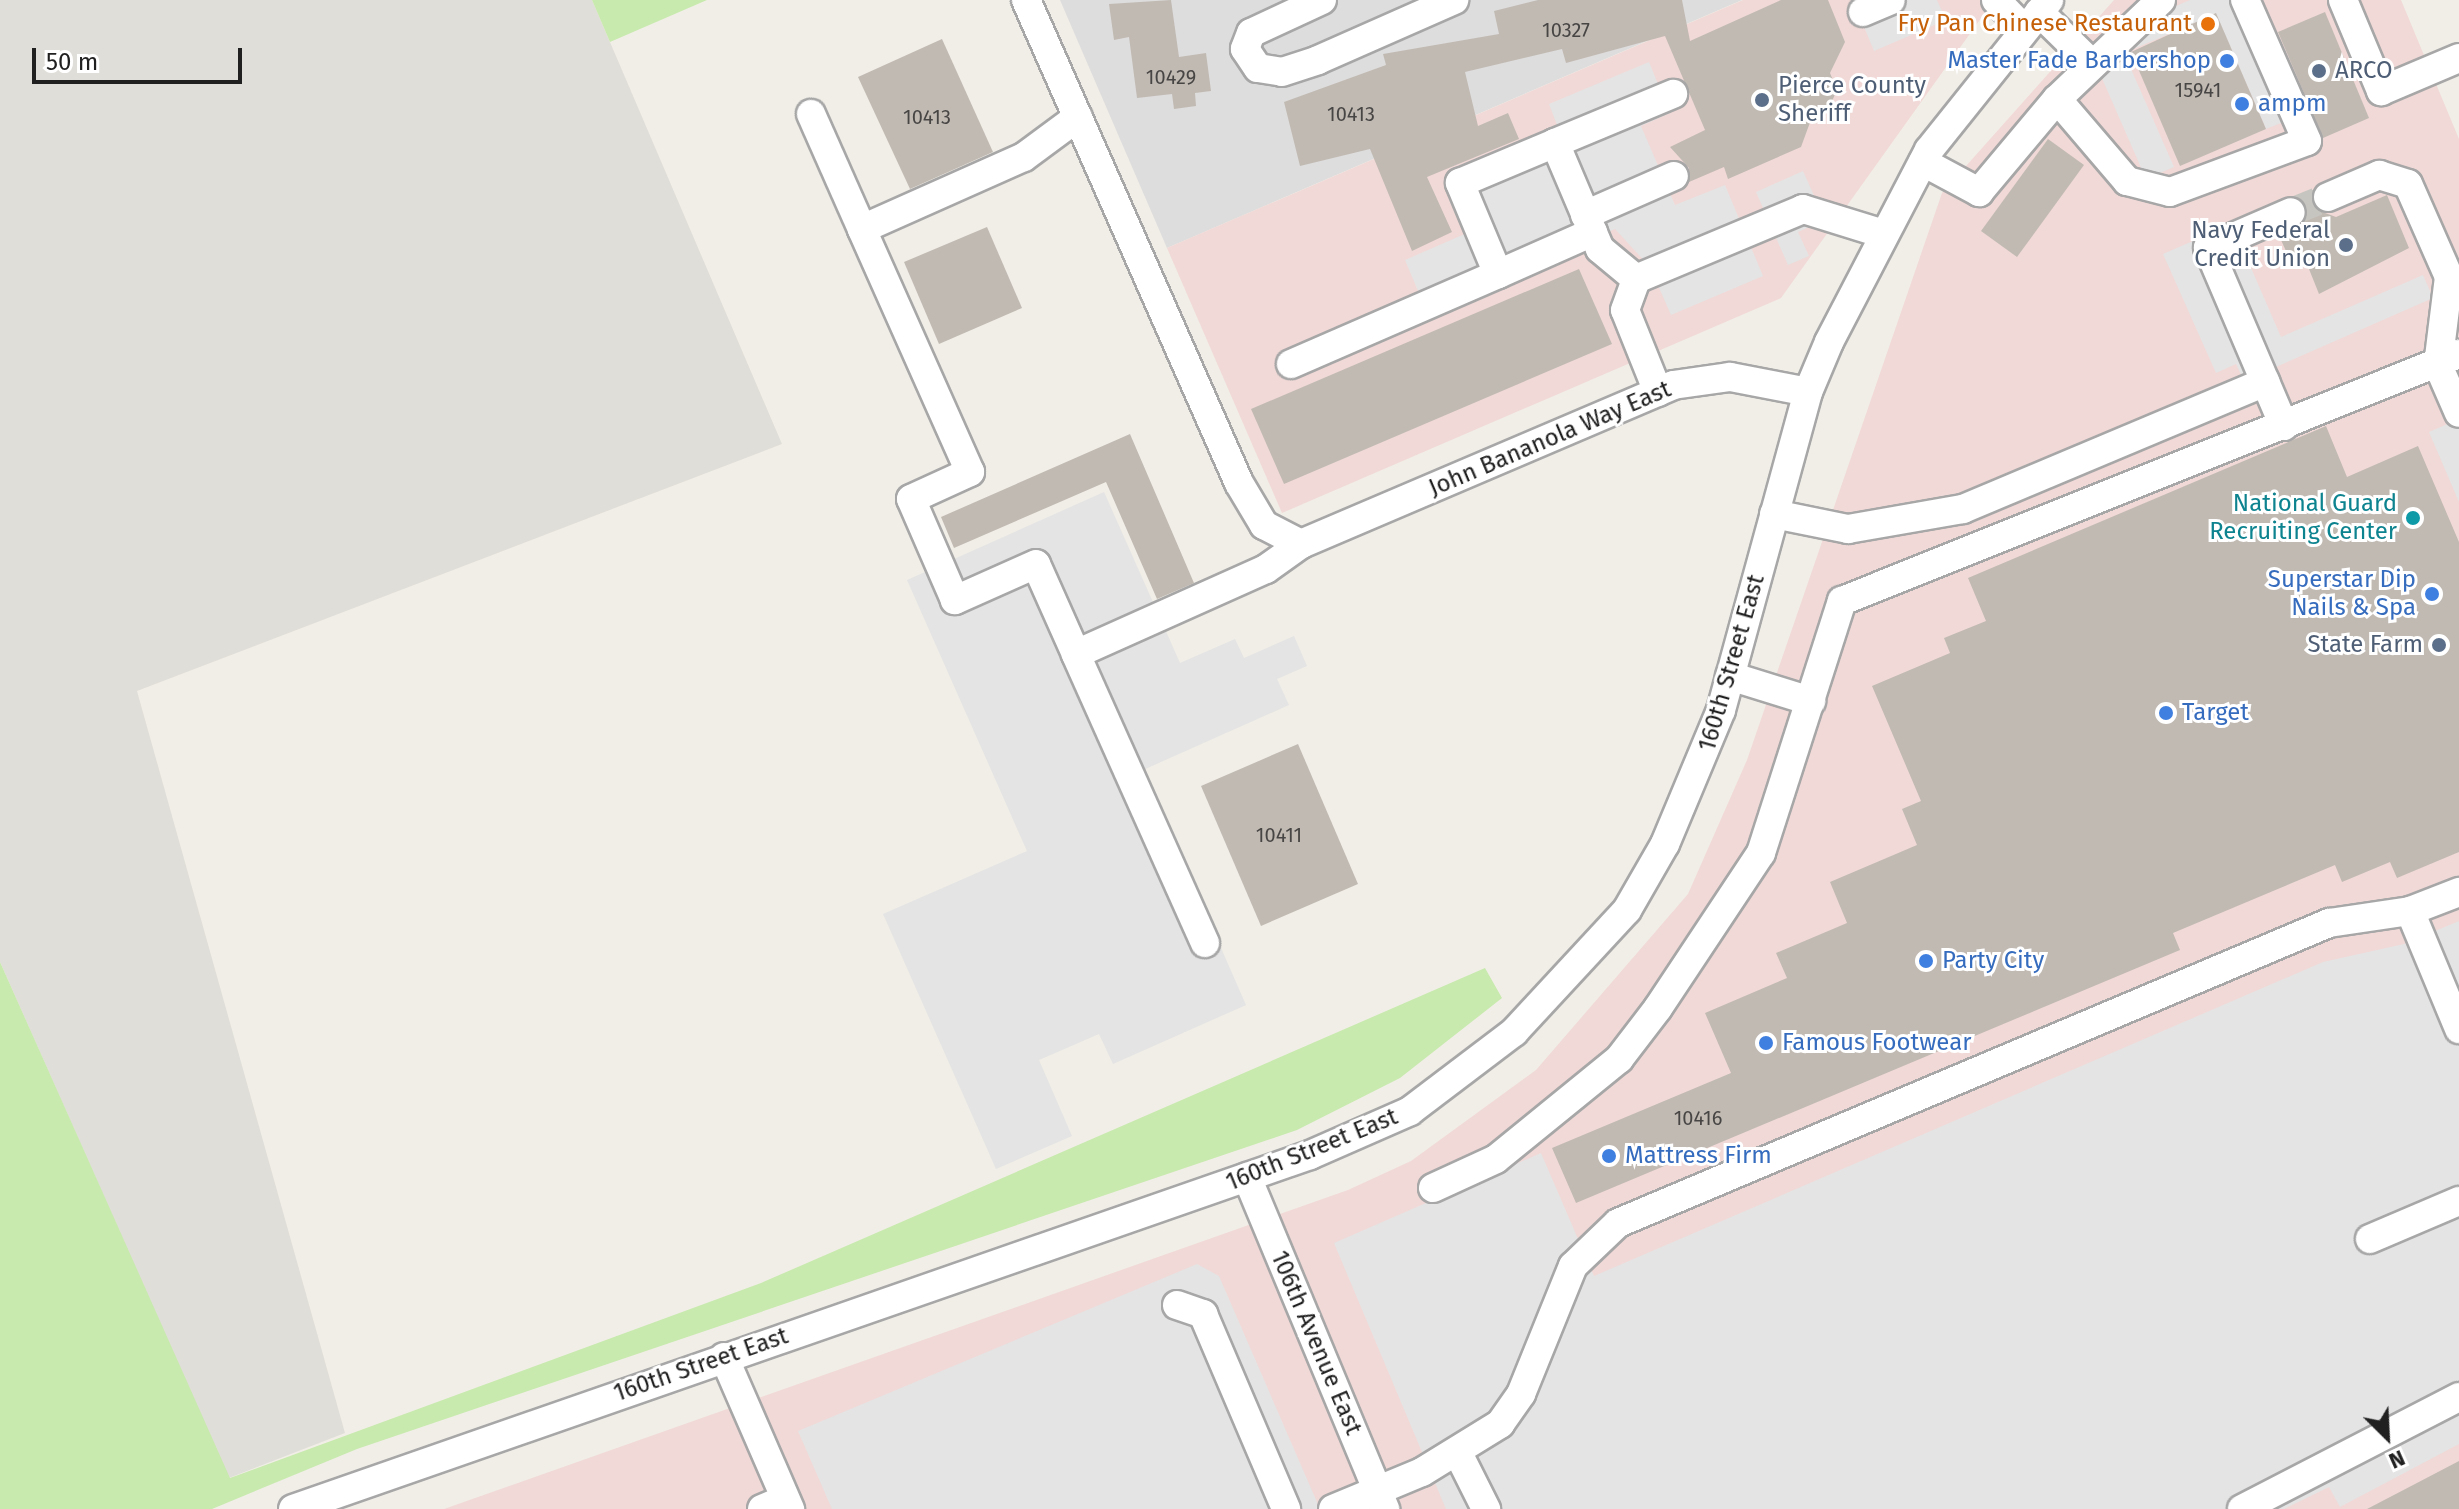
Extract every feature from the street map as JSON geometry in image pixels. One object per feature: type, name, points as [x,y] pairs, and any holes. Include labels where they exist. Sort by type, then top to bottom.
[{"type":"street","points":[[1026,0],[1239,483],[1264,525],[1301,544]]},
{"type":"street","points":[[1322,0],[1251,33],[1245,49],[1258,68],[1282,72],[1318,60],[1454,0]]},
{"type":"street","points":[[1863,12],[1891,0]]},
{"type":"street","points":[[1996,0],[2037,14],[2089,61]]},
{"type":"street","points":[[1923,162],[1979,192],[2089,61],[2161,0]]},
{"type":"street","points":[[2057,99],[2139,188],[2195,189],[2307,141],[2245,0]]},
{"type":"street","points":[[2343,0],[2381,91],[2459,58]]},
{"type":"street","name":"160th Street East","points":[[293,1509],[347,1499],[724,1357],[1247,1177],[1410,1111],[1514,1032],[1580,968],[1665,844],[1696,781],[1730,676],[1808,392],[1884,234],[1923,162],[2037,14]]},
{"type":"street","points":[[1498,274],[1460,183],[1673,94]]},
{"type":"street","points":[[811,114],[970,472],[911,499],[955,600],[1036,564],[1205,943]]},
{"type":"street","points":[[862,229],[1024,157],[1078,117]]},
{"type":"street","points":[[1555,143],[1600,249],[1636,279]]},
{"type":"street","points":[[2328,197],[2379,175],[2408,184],[2449,277],[2452,360],[2459,413]]},
{"type":"street","points":[[1291,364],[1498,274],[1674,176]]},
{"type":"street","points":[[1658,392],[1625,310],[1636,279],[1803,209],[1884,234]]},
{"type":"street","points":[[2284,426],[2208,248],[2291,212]]},
{"type":"street","points":[[1433,1188],[1496,1159],[1619,1059],[1658,1008],[1761,853],[1842,601],[2452,360]]},
{"type":"street","name":"John Bananola Way East","points":[[1076,654],[1266,569],[1301,544],[1658,392],[1730,377],[1808,392]]},
{"type":"street","points":[[1774,514],[1848,529],[1963,509],[2265,382]]},
{"type":"street","points":[[1730,676],[1811,701]]},
{"type":"street","points":[[1333,1509],[1381,1500],[1500,1424],[1514,1404],[1573,1266],[1618,1223],[2329,923],[2410,911],[2459,892]]},
{"type":"street","points":[[2410,911],[2459,1029]]},
{"type":"street","name":"106th Avenue East","points":[[1247,1177],[1381,1500]]},
{"type":"street","points":[[2370,1239],[2459,1201]]},
{"type":"street","points":[[1177,1305],[1203,1314],[1286,1509]]},
{"type":"street","points":[[724,1357],[779,1506]]},
{"type":"street","points":[[2242,1509],[2459,1397]]},
{"type":"street","points":[[1458,1453],[1486,1509]]},
{"type":"shaded area","points":[[0,0],[592,0],[782,444],[137,691],[345,1433],[229,1478],[0,962]]},
{"type":"shaded area","points":[[1060,0],[1742,0],[1167,248]]},
{"type":"shaded area","points":[[1743,0],[1994,0],[1781,298],[1282,513],[1167,248]]},
{"type":"shaded area","points":[[1853,0],[1937,0],[1946,20],[1874,51]]},
{"type":"shaded area","points":[[2114,0],[2401,0],[2459,139],[2459,1509],[444,1509],[1348,1190],[1411,1161],[1536,1070],[1688,894],[1747,760],[1942,193]]},
{"type":"shaded area","points":[[2190,0],[2239,0],[2291,119],[2266,129],[2216,14],[2124,53],[2174,167],[2146,179],[2087,44]]},
{"type":"shaded area","points":[[1649,62],[1670,113],[1641,126],[1675,205],[1725,185],[1763,276],[1671,315],[1650,267],[1615,229],[1426,310],[1405,260],[1467,233],[1445,179],[1559,130],[1549,104]]},
{"type":"shaded area","points":[[1803,171],[1825,220],[1798,232],[1809,256],[1788,265],[1756,192]]},
{"type":"shaded area","points":[[2232,224],[2281,337],[2423,275],[2433,298],[2244,381],[2236,364],[2216,373],[2163,254]]},
{"type":"shaded area","points":[[2459,419],[2459,502],[2429,432]]},
{"type":"shaded area","points":[[1104,492],[1180,663],[1235,639],[1244,658],[1294,636],[1307,666],[1277,679],[1289,705],[1143,770],[1246,1005],[1113,1064],[1099,1034],[1039,1060],[1072,1136],[996,1169],[883,914],[1027,851],[907,580]]},
{"type":"shaded area","points":[[2459,921],[2459,1444],[2340,1507],[2329,1487],[2284,1509],[1446,1509],[1334,1243],[1541,1153],[1594,1276],[2323,962],[2404,944]]},
{"type":"shaded area","points":[[1197,1264],[1219,1276],[1320,1509],[832,1509],[798,1431]]},
{"type":"green space","points":[[592,0],[707,0],[610,42]]},
{"type":"green space","points":[[0,962],[230,1478],[761,1283],[1485,968],[1502,998],[1400,1078],[1297,1130],[357,1449],[212,1509],[0,1509]]},
{"type":"building","points":[[1171,0],[1179,57],[1206,53],[1211,91],[1195,93],[1196,106],[1174,109],[1172,94],[1137,98],[1129,37],[1114,40],[1109,4]]},
{"type":"building","points":[[1538,0],[1682,0],[1690,41],[1781,0],[1828,0],[1845,42],[1830,73],[1837,90],[1828,110],[1812,117],[1801,147],[1728,179],[1724,167],[1689,182],[1689,168],[1670,147],[1705,130],[1665,36],[1566,63],[1562,49],[1465,72],[1478,126],[1508,113],[1519,139],[1427,177],[1452,232],[1412,251],[1370,149],[1300,166],[1284,102],[1386,65],[1383,54],[1499,34],[1494,11]]},
{"type":"building","points":[[2325,12],[2369,118],[2323,138],[2278,32]]},
{"type":"building","points":[[2216,13],[2266,129],[2180,166],[2131,52]]},
{"type":"building","points":[[942,39],[993,152],[910,189],[858,77]]},
{"type":"building","points":[[2048,139],[2084,165],[2017,257],[1981,231]]},
{"type":"building","points":[[2313,191],[2317,210],[2336,217],[2387,195],[2409,248],[2319,294],[2307,264],[2294,269],[2281,240],[2300,232],[2308,213],[2299,197]]},
{"type":"building","points":[[987,227],[1022,308],[939,344],[904,262]]},
{"type":"building","points":[[1579,269],[1612,344],[1284,484],[1251,409]]},
{"type":"building","name":"Target","points":[[2326,426],[2347,477],[2418,446],[2459,542],[2459,852],[2397,878],[2390,862],[2342,882],[2335,865],[2173,933],[2180,950],[1576,1203],[1552,1148],[1731,1073],[1705,1013],[1787,978],[1776,953],[1847,923],[1830,882],[1917,845],[1902,809],[1921,801],[1872,686],[1950,653],[1944,638],[1986,621],[1968,578]]},
{"type":"building","points":[[1130,434],[1194,583],[1157,599],[1106,482],[954,548],[941,517]]},
{"type":"building","points":[[1298,744],[1358,884],[1261,926],[1201,786]]},
{"type":"building","points":[[2459,1461],[2459,1509],[2367,1509],[2415,1484]]},
{"type":"tunnel","points":[[2291,212],[2328,197]]},
{"type":"place","name":"Fry Pan Chinese Restaurant","points":[[2208,24]]},
{"type":"place","name":"Master Fade Barbershop","points":[[2227,61]]},
{"type":"place","name":"ARCO","points":[[2319,71]]},
{"type":"place","name":"Pierce County Sheriff","points":[[1762,100]]},
{"type":"place","name":"ampm","points":[[2242,104]]},
{"type":"place","name":"Navy Federal Credit Union","points":[[2346,245]]},
{"type":"place","name":"National Guard Recruiting Center","points":[[2413,518]]},
{"type":"place","name":"Superstar Dip Nails & Spa","points":[[2432,594]]},
{"type":"place","name":"State Farm","points":[[2439,645]]},
{"type":"place","name":"Target","points":[[2166,713]]},
{"type":"place","name":"Party City","points":[[1926,961]]},
{"type":"place","name":"Famous Footwear","points":[[1766,1043]]},
{"type":"place","name":"Mattress Firm","points":[[1609,1156]]}]
